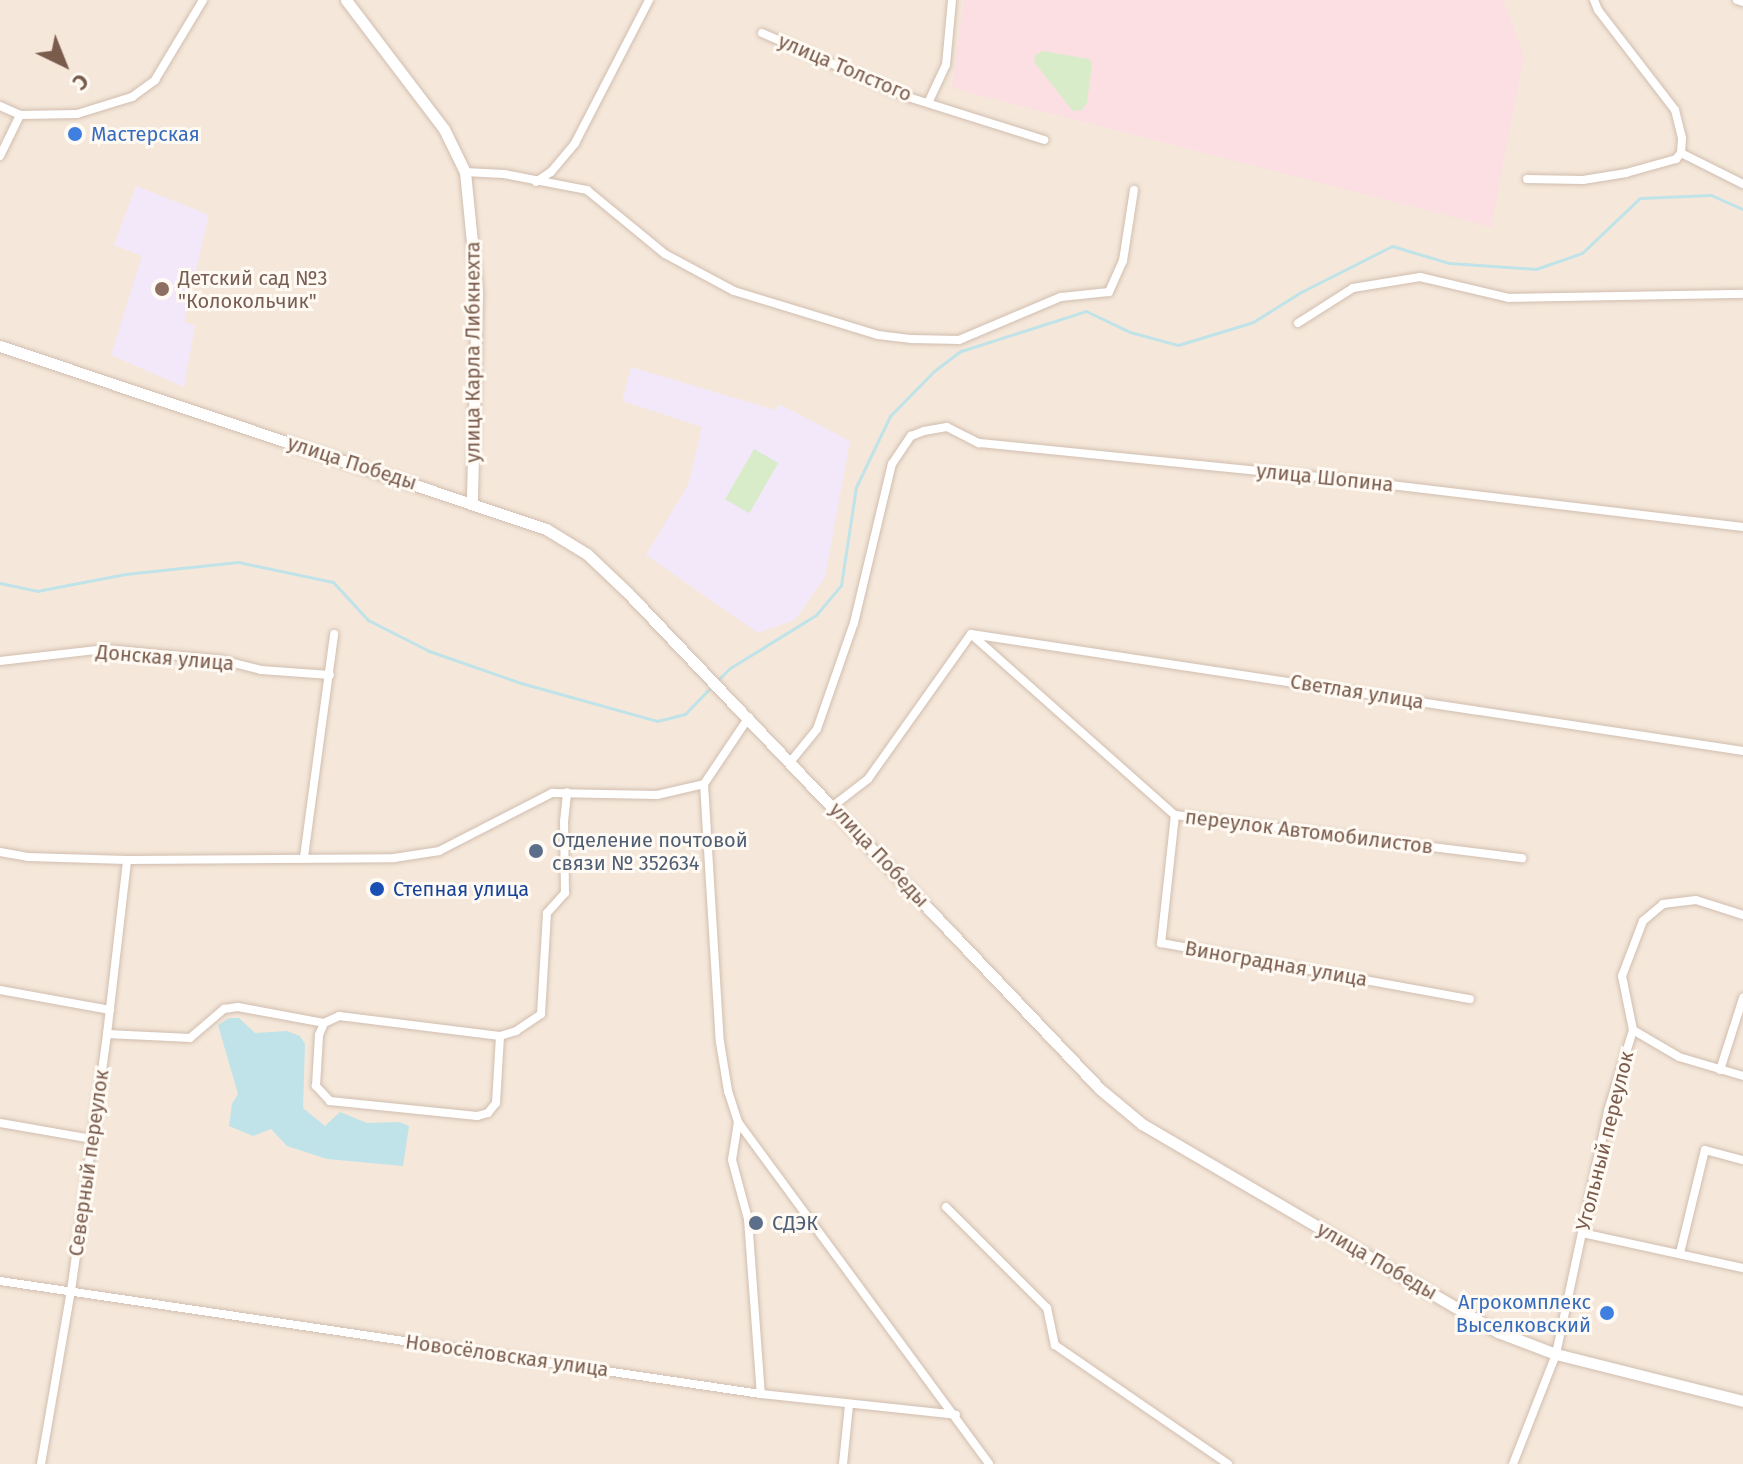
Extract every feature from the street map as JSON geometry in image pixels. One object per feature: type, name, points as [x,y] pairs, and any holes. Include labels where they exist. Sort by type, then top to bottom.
[{"type":"street","points":[[0,106],[20,115],[77,114],[132,97],[155,80],[203,0]]},
{"type":"street","name":"улица Карла Либкнехта","points":[[346,0],[444,129],[465,172],[477,292],[472,503]]},
{"type":"street","points":[[536,182],[551,172],[575,143],[649,0]]},
{"type":"street","name":"улица Толстого","points":[[929,101],[946,65],[952,0]]},
{"type":"street","points":[[1527,179],[1583,180],[1612,176],[1676,159],[1681,153],[1682,138],[1675,110],[1594,0]]},
{"type":"street","points":[[1737,0],[1743,2]]},
{"type":"street","name":"улица Толстого","points":[[762,33],[908,97],[929,101],[1044,140]]},
{"type":"street","points":[[0,156],[20,115]]},
{"type":"street","points":[[1681,153],[1743,184]]},
{"type":"street","points":[[465,172],[504,174],[587,190],[665,254],[734,291],[878,335],[959,340],[1061,297],[1109,292],[1123,261],[1134,190]]},
{"type":"street","points":[[1298,323],[1353,288],[1420,277],[1509,298],[1743,294]]},
{"type":"street","name":"улица Победы","points":[[0,346],[546,529],[587,554],[749,717],[1100,1089],[1142,1124],[1498,1332],[1556,1354],[1743,1401]]},
{"type":"street","name":"улица Шопина","points":[[791,761],[817,729],[854,623],[892,464],[911,436],[947,427],[979,443],[1332,478],[1743,527]]},
{"type":"street","points":[[304,857],[334,634]]},
{"type":"street","points":[[833,806],[868,779],[971,634]]},
{"type":"street","name":"Светлая улица","points":[[971,634],[1743,751]]},
{"type":"street","name":"переулок Автомобилистов","points":[[971,634],[1175,815],[1522,858]]},
{"type":"street","name":"Донская улица","points":[[0,661],[106,649],[222,660],[261,670],[330,675]]},
{"type":"street","points":[[749,717],[704,784],[720,1042],[728,1091],[738,1122],[989,1464]]},
{"type":"street","points":[[0,852],[28,857],[127,860],[394,858],[439,851],[552,793],[657,795],[704,784]]},
{"type":"street","points":[[107,1034],[190,1038],[224,1009],[238,1007],[324,1023],[339,1016],[500,1036],[541,1014],[547,913],[565,893],[564,822],[567,792]]},
{"type":"street","name":"Виноградная улица","points":[[1175,815],[1161,943],[1470,999]]},
{"type":"street","name":"Северный переулок","points":[[41,1464],[71,1291],[107,1034],[127,860]]},
{"type":"street","name":"Угольный переулок","points":[[1513,1464],[1556,1354],[1608,1111],[1633,1030],[1622,976],[1643,921],[1663,904],[1696,900],[1743,915]]},
{"type":"street","points":[[0,990],[110,1010]]},
{"type":"street","points":[[1720,1070],[1743,998]]},
{"type":"street","points":[[324,1023],[319,1035],[316,1086],[330,1101],[477,1116],[488,1113],[496,1103],[500,1036]]},
{"type":"street","points":[[1633,1030],[1679,1057],[1743,1076]]},
{"type":"street","points":[[738,1122],[732,1160],[748,1219],[761,1394]]},
{"type":"street","points":[[0,1123],[92,1139]]},
{"type":"street","points":[[1680,1253],[1705,1150],[1743,1160]]},
{"type":"street","points":[[946,1207],[1047,1308],[1055,1345],[1228,1464]]},
{"type":"street","points":[[1582,1233],[1743,1268]]},
{"type":"street","name":"Новосёловская улица","points":[[0,1281],[761,1394],[956,1415]]},
{"type":"street","points":[[843,1464],[849,1405]]},
{"type":"shaded area","points":[[0,0],[1743,0],[1743,1464],[0,1464]]},
{"type":"shaded area","points":[[964,0],[1503,0],[1524,56],[1491,227],[952,88]]},
{"type":"shaded area","name":"Детский сад №3 \"Колокольчик\"","points":[[136,186],[209,215],[184,321],[195,326],[184,387],[111,355],[142,256],[114,245]]},
{"type":"shaded area","points":[[631,367],[775,410],[779,404],[850,441],[825,577],[795,620],[758,633],[646,555],[688,485],[702,427],[622,401]]},
{"type":"green space","points":[[1043,51],[1088,59],[1092,63],[1087,103],[1082,110],[1073,111],[1034,62],[1036,55]]},
{"type":"green space","points":[[754,449],[778,463],[749,513],[725,499]]},
{"type":"water","points":[[229,1018],[239,1018],[255,1033],[287,1031],[300,1036],[305,1044],[303,1108],[325,1126],[340,1112],[367,1123],[399,1122],[409,1126],[403,1166],[327,1159],[287,1146],[271,1129],[253,1136],[229,1126],[232,1104],[238,1094],[218,1025]]},
{"type":"waterway","points":[[717,681],[730,668],[816,615],[841,585],[856,487],[890,416],[934,371],[961,351],[1086,311],[1130,332],[1178,345],[1253,322],[1301,292],[1392,246],[1449,263],[1536,269],[1582,253],[1640,198],[1711,195],[1743,209]]},
{"type":"waterway","points":[[0,583],[37,591],[125,574],[238,562],[333,582],[368,620],[429,651],[521,683],[657,721],[685,714],[711,687]]},
{"type":"place","name":"Мастерская","points":[[75,134]]},
{"type":"place","name":"Детский сад №3 \"Колокольчик\"","points":[[162,289]]},
{"type":"place","name":"Отделение почтовой связи № 352634","points":[[536,851]]},
{"type":"place","name":"Степная улица","points":[[377,889]]},
{"type":"place","name":"СДЭК","points":[[756,1223]]},
{"type":"place","name":"Агрокомплекс Выселковский","points":[[1607,1313]]}]
